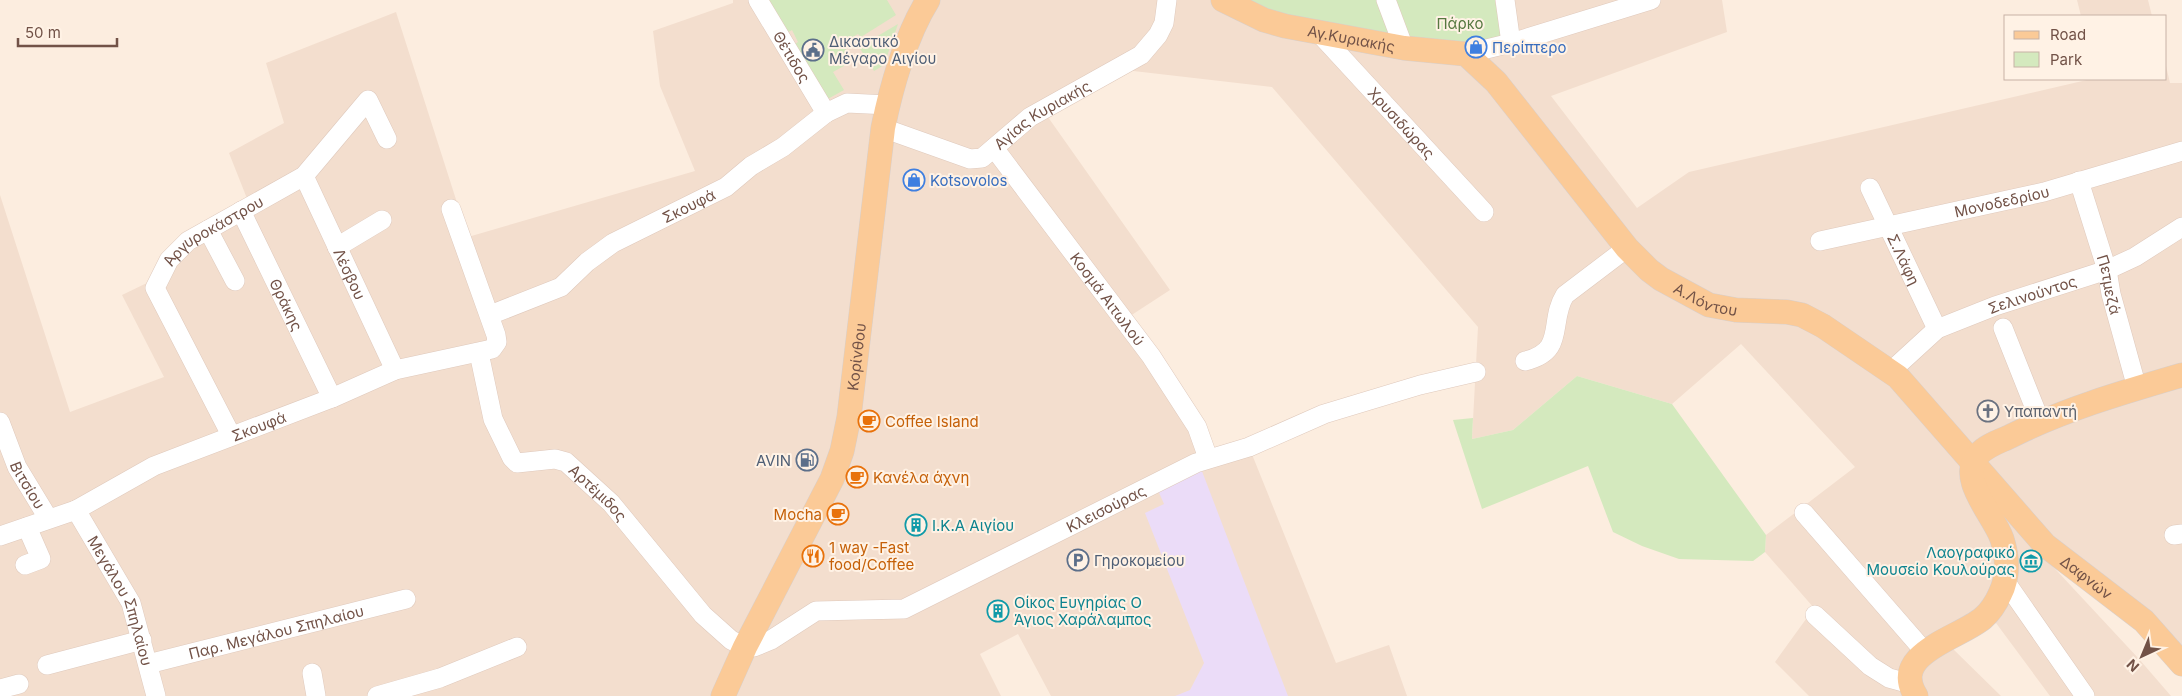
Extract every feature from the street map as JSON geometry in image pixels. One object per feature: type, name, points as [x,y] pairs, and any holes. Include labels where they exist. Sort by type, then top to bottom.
[{"type":"main road","name":"Αγ.Κυριακής","points":[[1223,0],[1264,20],[1319,33],[1473,61]]},
{"type":"main road","name":"Κορίνθου","points":[[723,696],[745,647],[828,488],[842,451],[849,417],[883,128],[888,105],[905,52],[924,1]]},
{"type":"main road","name":"Α.Λόντου","points":[[1473,61],[1496,82],[1627,248],[1661,279],[1709,304],[1736,310],[1788,312],[1802,315],[1814,321],[1890,372],[1910,388],[1973,464]]},
{"type":"main road","points":[[1914,690],[1914,665],[1925,652],[1983,618],[1997,600],[2005,581],[2007,565],[2005,550],[1998,530],[1972,481],[1973,464],[1984,450],[2040,421],[2137,388],[2182,375]]},
{"type":"main road","name":"Δαφνών","points":[[1973,464],[2046,545],[2144,621],[2182,664]]},
{"type":"street","name":"Αγίας Κυριακής","points":[[883,128],[970,159],[982,158],[1030,117],[1141,55],[1158,36],[1164,23],[1167,0]]},
{"type":"street","points":[[1386,0],[1404,48]]},
{"type":"street","points":[[1505,0],[1511,43]]},
{"type":"street","points":[[1473,61],[1511,43],[1651,0]]},
{"type":"street","name":"Θέτιδος","points":[[759,1],[826,113]]},
{"type":"street","name":"Χρυσιδώρας","points":[[1319,33],[1484,212]]},
{"type":"street","name":"Αργυροκάστρου","points":[[231,435],[155,288],[169,260],[188,241],[304,176],[368,100],[387,139]]},
{"type":"street","name":"Σκουφά","points":[[490,315],[561,287],[587,262],[613,243],[726,187],[751,166],[782,147],[826,113],[847,103],[888,105]]},
{"type":"street","name":"Κοσμά Αιτωλού","points":[[994,148],[1151,356],[1197,427],[1208,458]]},
{"type":"street","name":"Μονοδεδρίου","points":[[1820,241],[2079,181],[2182,151]]},
{"type":"street","name":"Λέσβου","points":[[304,176],[395,370]]},
{"type":"street","name":"Πετμεζά","points":[[2079,181],[2107,270],[2111,294],[2137,388]]},
{"type":"street","name":"Σ.Λάφη","points":[[1870,188],[1937,330]]},
{"type":"street","name":"Σκουφά","points":[[0,536],[76,510],[154,466],[332,398],[395,370],[492,349],[497,342],[490,315],[451,209]]},
{"type":"street","name":"Θράκης","points":[[241,211],[332,398]]},
{"type":"street","points":[[337,247],[382,220]]},
{"type":"street","name":"Σελινούντος","points":[[1890,372],[1937,330],[1994,306],[2107,270],[2136,257],[2182,227]]},
{"type":"street","points":[[208,230],[235,281]]},
{"type":"street","points":[[1525,361],[1538,358],[1550,348],[1557,325],[1560,304],[1565,295],[1627,248]]},
{"type":"street","points":[[2003,328],[2040,421]]},
{"type":"street","name":"Αρτέμιδος","points":[[479,353],[493,419],[512,458],[517,463],[556,459],[566,462],[611,503],[703,615],[732,640],[745,647]]},
{"type":"street","name":"Κλεισούρας","points":[[745,647],[754,647],[771,640],[816,612],[904,609],[1208,458],[1249,446],[1324,414],[1476,372]]},
{"type":"street","name":"Βιτσίου","points":[[0,422],[17,467],[48,518]]},
{"type":"street","name":"Μεγάλου Σπηλαίου","points":[[76,510],[126,593],[142,640],[156,696]]},
{"type":"street","points":[[1804,513],[1925,652]]},
{"type":"street","points":[[25,565],[41,559],[28,527]]},
{"type":"street","points":[[2005,581],[2086,696]]},
{"type":"street","name":"Παρ. Μεγάλου Σπηλαίου","points":[[148,664],[406,600]]},
{"type":"street","points":[[1815,615],[1870,666],[1914,690]]},
{"type":"street","points":[[47,664],[142,640]]},
{"type":"street","points":[[377,696],[440,678],[517,648]]},
{"type":"street","points":[[312,673],[316,696]]},
{"type":"street","points":[[0,689],[19,684]]},
{"type":"shaded area","points":[[733,0],[1722,0],[1727,32],[1551,96],[1637,208],[1689,172],[2087,80],[2167,80],[2167,70],[2170,83],[2182,83],[2182,651],[2020,531],[2171,696],[2050,696],[1996,623],[1951,647],[2001,696],[1809,696],[1775,662],[1814,608],[1765,552],[1766,535],[1855,467],[1741,344],[1672,404],[1577,376],[1513,430],[1472,439],[1478,327],[1272,87],[1116,69],[1043,110],[1170,290],[1127,318],[1208,458],[1249,447],[1336,663],[1389,645],[1407,696],[1051,696],[1018,634],[980,654],[1001,696],[0,696],[0,195],[70,412],[164,377],[122,295],[151,281],[248,201],[229,153],[284,123],[266,63],[396,12],[468,237],[695,171],[660,86],[653,31],[733,3]]},
{"type":"shaded area","points":[[2077,0],[2148,0],[2152,15],[2081,15]]},
{"type":"shaded area","points":[[1200,466],[1288,696],[1175,696],[1190,690],[1204,663],[1145,513],[1164,504],[1157,488]]},
{"type":"green space","name":"Δικαστικό Μέγαρο Αιγίου","points":[[765,0],[887,0],[896,15],[861,37],[858,34],[836,47],[838,50],[844,46],[853,61],[833,72],[844,90],[826,100],[792,46],[798,42],[792,30],[785,34]]},
{"type":"green space","points":[[1239,0],[1379,0],[1393,38],[1300,21]]},
{"type":"green space","name":"Πάρκο","points":[[1393,0],[1495,0],[1502,38],[1469,47],[1408,41]]},
{"type":"green space","points":[[898,24],[884,65],[874,71],[859,47]]},
{"type":"green space","points":[[1577,376],[1672,404],[1766,535],[1765,552],[1753,561],[1679,559],[1642,546],[1613,532],[1588,466],[1482,509],[1453,420],[1473,418],[1472,439],[1513,430]]},
{"type":"place","name":"Περίπτερο","points":[[1476,47]]},
{"type":"place","name":"Δικαστικό Μέγαρο Αιγίου","points":[[813,50]]},
{"type":"place","name":"Kotsovolos","points":[[914,180]]},
{"type":"place","name":"Υπαπαντή","points":[[1988,411]]},
{"type":"place","name":"Coffee Island","points":[[869,421]]},
{"type":"place","name":"AVIN","points":[[807,460]]},
{"type":"place","name":"Κανέλα άχνη","points":[[857,477]]},
{"type":"place","name":"Mocha","points":[[838,514]]},
{"type":"place","name":"Ι.Κ.Α Αιγίου","points":[[916,525]]},
{"type":"place","name":"1 way -Fast food/Coffee","points":[[813,556]]},
{"type":"place","name":"Γηροκομείου","points":[[1078,560]]},
{"type":"place","name":"Λαογραφικό Μουσείο Κουλούρας","points":[[2031,561]]},
{"type":"place","name":"Οίκος Ευγηρίας Ο Άγιος Χαράλαμπος","points":[[998,611]]}]
